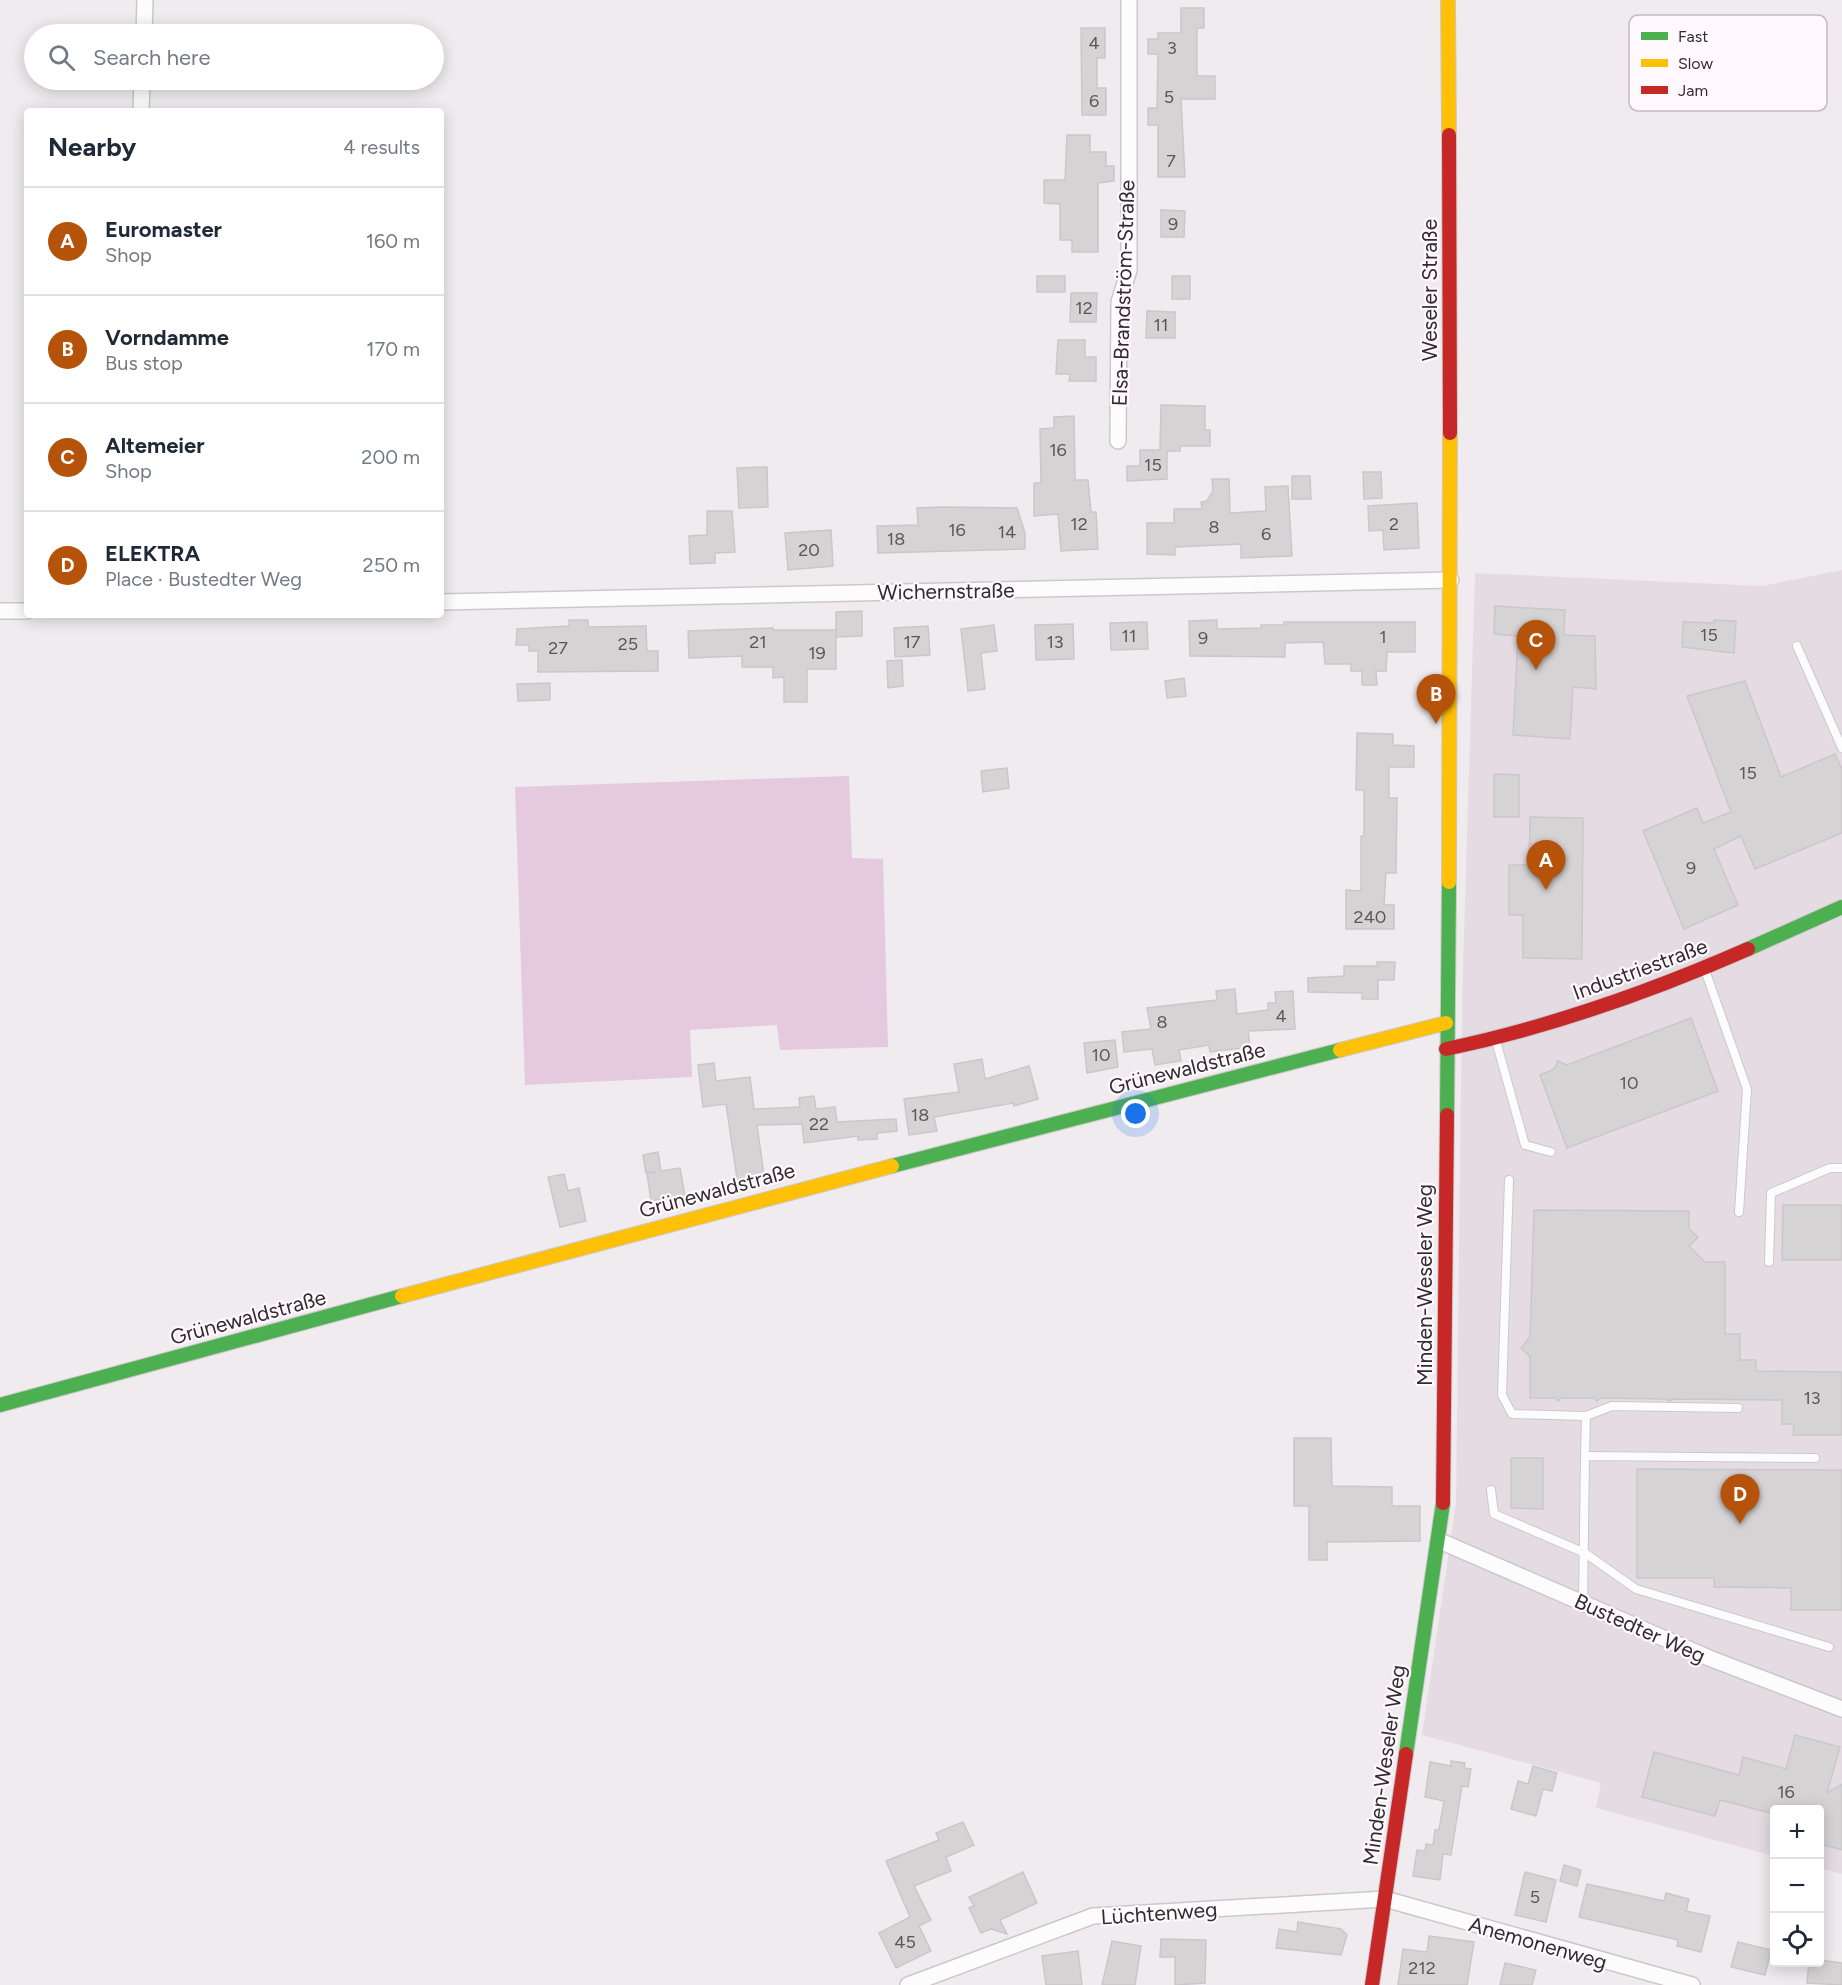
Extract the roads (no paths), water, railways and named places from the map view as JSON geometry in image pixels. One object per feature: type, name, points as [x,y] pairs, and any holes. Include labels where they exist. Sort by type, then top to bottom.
[{"type":"street","points":[[144,24],[145,0]]},
{"type":"street","name":"Elsa-Brandström-Straße","points":[[1118,441],[1119,302],[1128,270],[1129,0]]},
{"type":"street","name":"Weseler Straße","points":[[1448,0],[1451,580]]},
{"type":"street","points":[[141,108],[142,90]]},
{"type":"street","name":"Wichernstraße","points":[[444,602],[1451,580]]},
{"type":"street","name":"Minden-Weseler Weg","points":[[1372,1985],[1440,1541],[1443,1502],[1451,580]]},
{"type":"street","points":[[0,611],[24,610]]},
{"type":"street","name":"Industriestraße","points":[[1446,1049],[1496,1039],[1642,995],[1842,907]]},
{"type":"street","name":"Grünewaldstraße","points":[[0,1405],[702,1215],[1446,1023]]},
{"type":"street","name":"Bustedter Weg","points":[[1440,1541],[1709,1658],[1842,1709]]},
{"type":"street","name":"Anemonenweg","points":[[1385,1899],[1661,1981],[1692,1985]]},
{"type":"street","name":"Lüchtenweg","points":[[908,1985],[1093,1916],[1385,1899]]},
{"type":"lane","points":[[1797,646],[1842,748]]},
{"type":"lane","points":[[1704,968],[1748,1089],[1739,1212]]},
{"type":"lane","points":[[1496,1039],[1525,1145],[1551,1152]]},
{"type":"lane","points":[[1769,1262],[1771,1193],[1830,1168],[1842,1168]]},
{"type":"lane","points":[[1509,1180],[1502,1395],[1512,1414],[1586,1416],[1612,1406],[1738,1408]]},
{"type":"lane","points":[[1584,1604],[1586,1416]]},
{"type":"lane","points":[[1585,1456],[1815,1458]]},
{"type":"lane","points":[[1491,1490],[1494,1514],[1585,1552],[1636,1589],[1829,1647]]},
{"type":"place","name":"Altemeier","points":[[1536,670]]},
{"type":"place","name":"Vorndamme","points":[[1436,724]]},
{"type":"place","name":"Euromaster","points":[[1546,890]]},
{"type":"place","name":"ELEKTRA","points":[[1740,1524]]}]
